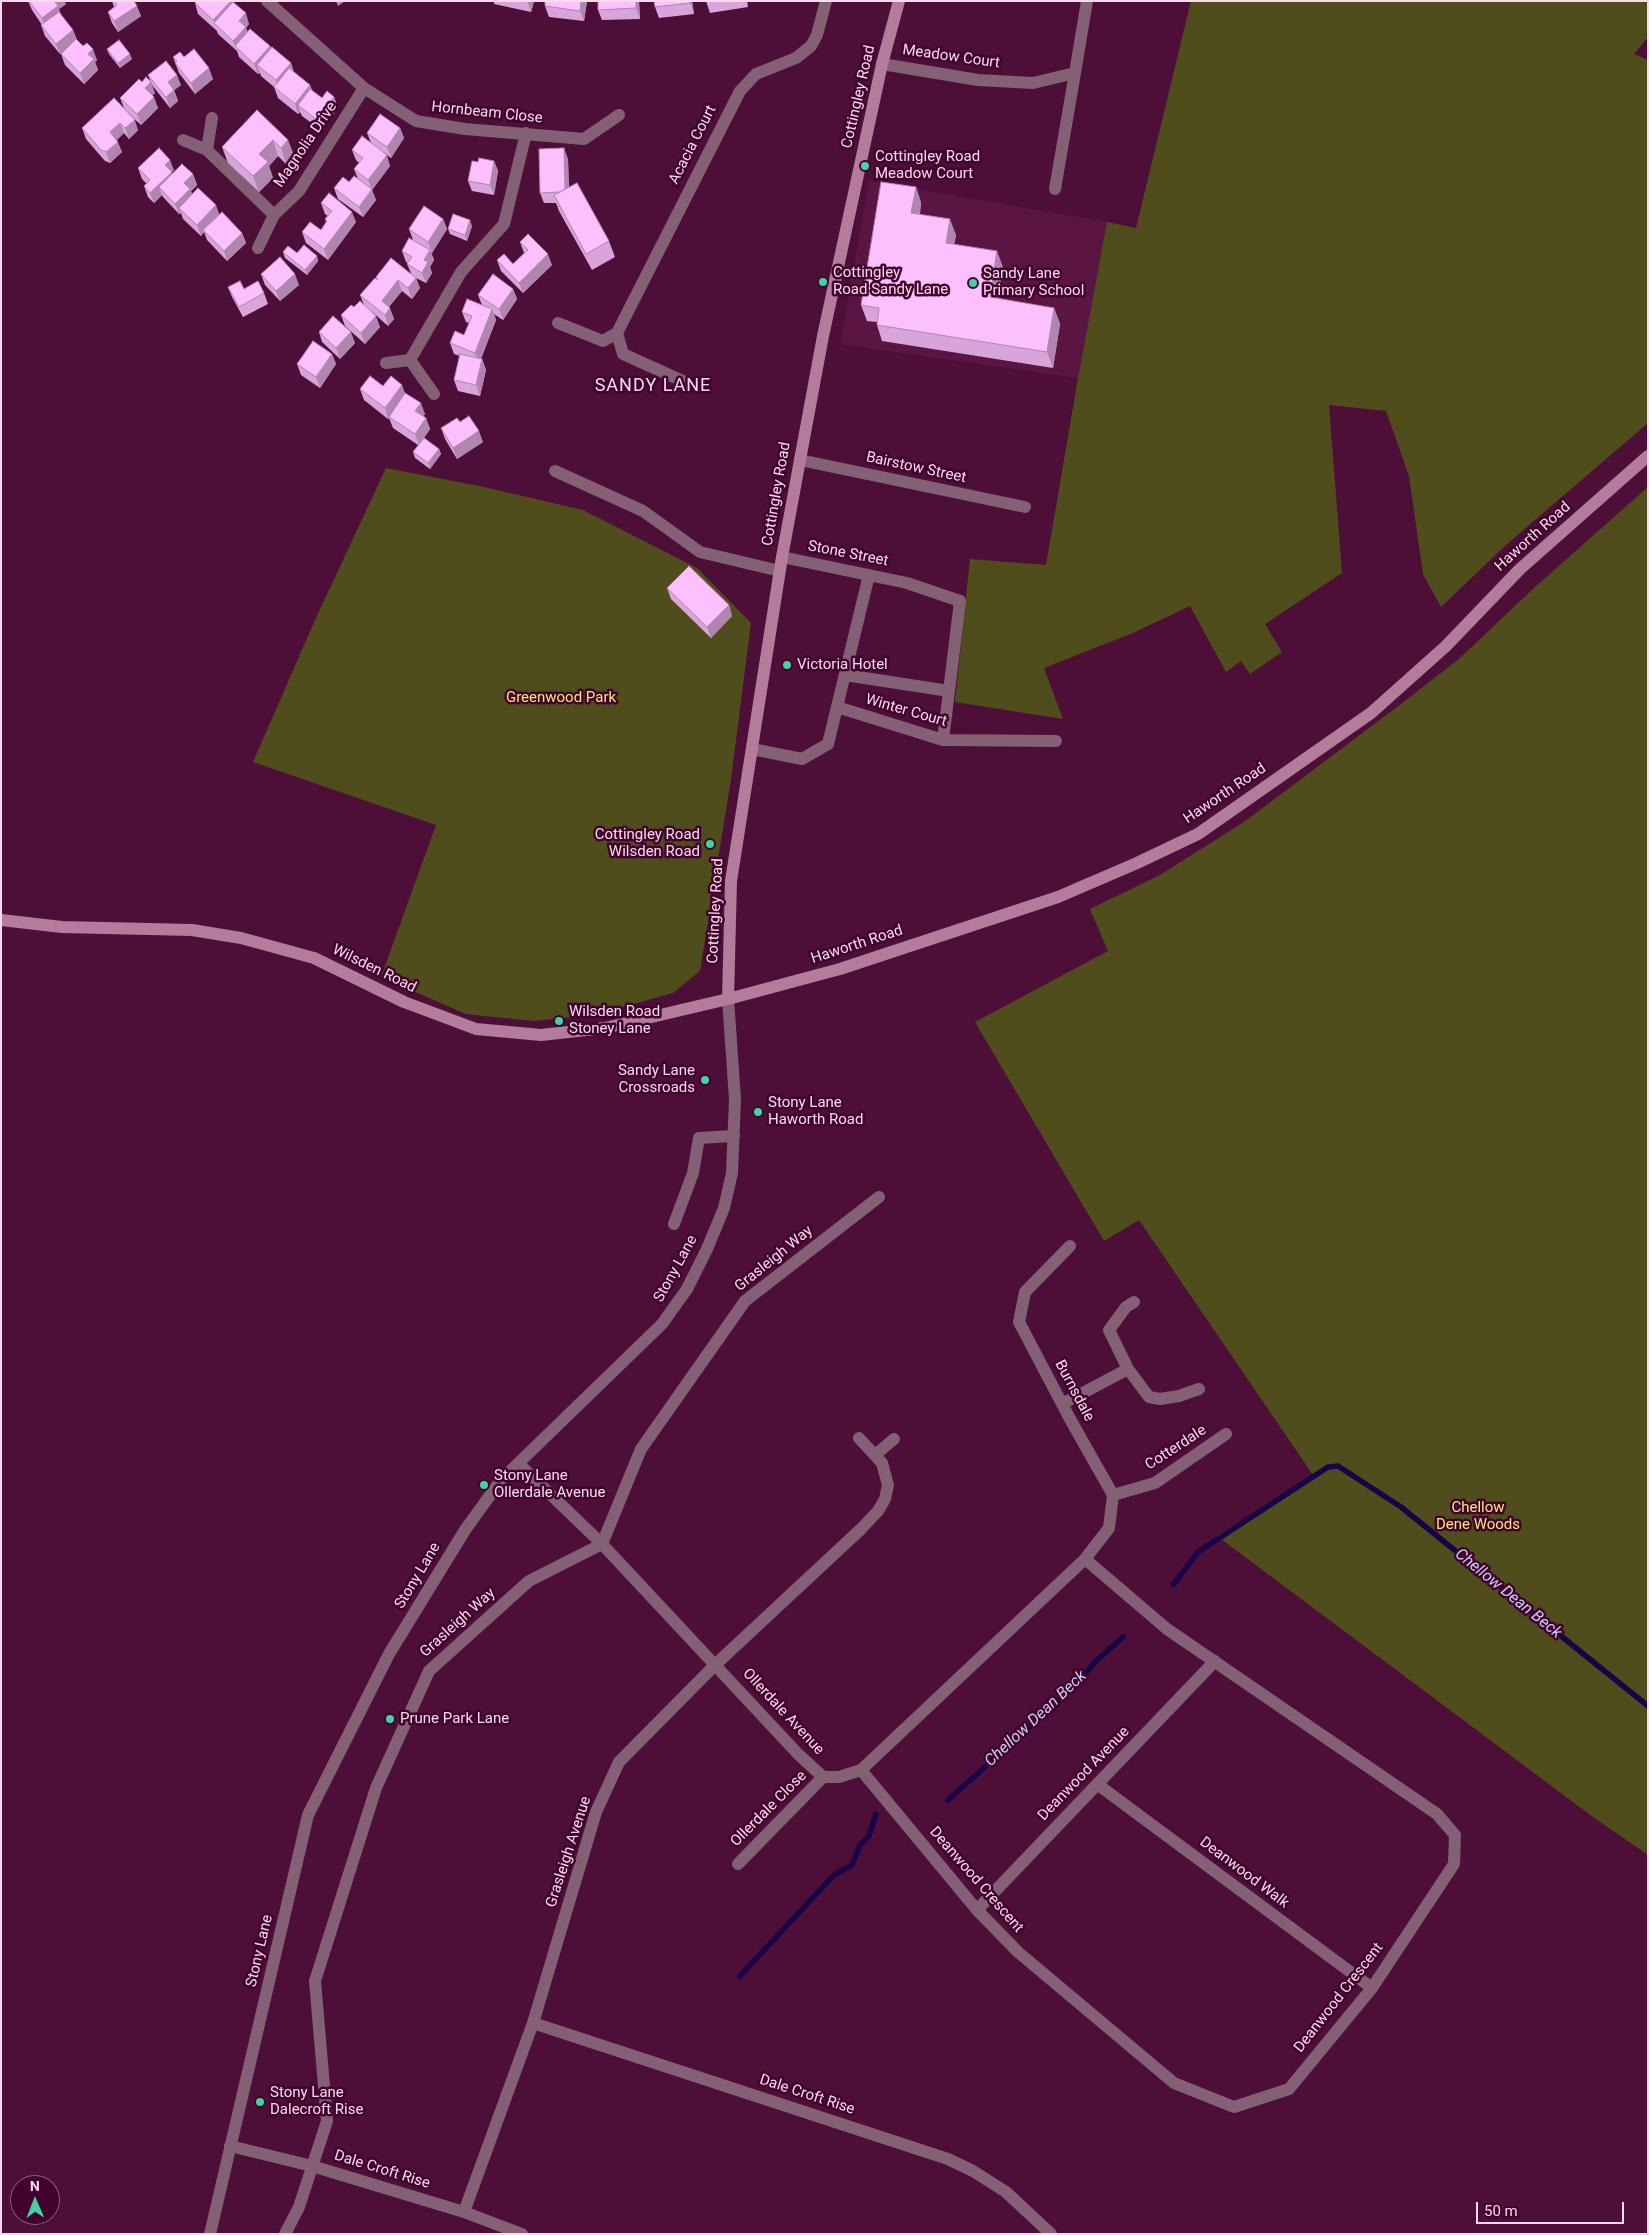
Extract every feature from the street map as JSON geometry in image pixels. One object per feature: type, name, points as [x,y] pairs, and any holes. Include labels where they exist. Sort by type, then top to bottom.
[{"type":"main road","name":"Cottingley Road","points":[[728,999],[731,880],[782,557],[822,336],[882,64],[899,1]]},
{"type":"main road","name":"Haworth Road","points":[[728,999],[840,969],[934,936],[1046,901],[1137,863],[1198,834],[1370,713],[1446,646],[1520,569],[1648,456]]},
{"type":"main road","name":"Wilsden Road","points":[[1,920],[62,927],[192,930],[241,938],[314,958],[404,1002],[476,1029],[541,1035],[570,1033],[605,1028],[728,999]]},
{"type":"street","name":"Hornbeam Close","points":[[266,1],[364,88],[416,121],[465,129],[584,139],[619,115]]},
{"type":"street","name":"Acacia Court","points":[[617,333],[740,91],[756,74],[796,58],[811,46],[817,35],[826,1]]},
{"type":"street","points":[[1055,189],[1087,1]]},
{"type":"street","name":"Meadow Court","points":[[882,64],[978,80],[1033,82],[1075,73]]},
{"type":"street","name":"Magnolia Drive","points":[[183,140],[207,150],[274,215],[299,191],[364,88]]},
{"type":"street","points":[[207,150],[212,118]]},
{"type":"street","points":[[410,360],[461,272],[504,224],[526,133]]},
{"type":"street","points":[[258,248],[274,215]]},
{"type":"street","points":[[558,323],[603,341],[617,333],[623,354],[685,382]]},
{"type":"street","points":[[386,363],[410,360]]},
{"type":"street","points":[[410,360],[434,394]]},
{"type":"street","name":"Bairstow Street","points":[[800,460],[1025,507]]},
{"type":"street","points":[[555,471],[643,511],[700,552],[780,571]]},
{"type":"street","name":"Stone Street","points":[[782,557],[907,583],[960,602],[949,691]]},
{"type":"street","points":[[752,749],[802,759],[828,744],[869,575]]},
{"type":"street","points":[[845,675],[949,691],[944,740]]},
{"type":"street","name":"Winter Court","points":[[837,707],[944,740],[1056,741]]},
{"type":"street","name":"Stony Lane","points":[[210,2234],[308,1815],[389,1654],[465,1530],[501,1480],[662,1324],[686,1289],[707,1249],[724,1208],[732,1173],[735,1099],[728,999]]},
{"type":"street","points":[[674,1224],[693,1173],[699,1138],[734,1136]]},
{"type":"street","name":"Grasleigh Way","points":[[285,2234],[299,2207],[327,2122],[315,1980],[376,1788],[429,1671],[529,1581],[602,1544],[640,1449],[745,1301],[879,1197]]},
{"type":"street","name":"Burnsdale","points":[[1070,1246],[1025,1292],[1019,1322],[1113,1495]]},
{"type":"street","points":[[1134,1302],[1126,1307],[1109,1330],[1128,1369],[1149,1397],[1179,1396],[1199,1389]]},
{"type":"street","points":[[1062,1404],[1128,1369]]},
{"type":"street","name":"Cotterdale","points":[[1113,1495],[1155,1483],[1226,1434]]},
{"type":"street","name":"Grasleigh Avenue","points":[[464,2212],[533,2023],[596,1812],[619,1762],[716,1664],[862,1529],[878,1511],[885,1499],[888,1485],[882,1464],[860,1438]]},
{"type":"street","points":[[874,1455],[894,1439]]},
{"type":"street","name":"Ollerdale Avenue","points":[[519,1464],[602,1544],[798,1754],[823,1777],[839,1777],[861,1770],[1085,1559]]},
{"type":"street","points":[[1085,1559],[1109,1528],[1113,1495]]},
{"type":"street","name":"Deanwood Crescent","points":[[861,1770],[977,1910],[1018,1952],[1174,2083],[1234,2107],[1289,2089],[1372,1988],[1454,1864],[1455,1835],[1437,1814],[1167,1628],[1085,1559]]},
{"type":"street","name":"Deanwood Avenue","points":[[977,1910],[1215,1661]]},
{"type":"street","name":"Ollerdale Close","points":[[738,1864],[823,1777]]},
{"type":"street","name":"Deanwood Walk","points":[[1098,1784],[1372,1988]]},
{"type":"street","name":"Dale Croft Rise","points":[[533,2023],[948,2158],[974,2171],[1006,2192],[1051,2234]]},
{"type":"street","name":"Dale Croft Rise","points":[[230,2146],[312,2166],[464,2212],[518,2233]]},
{"type":"shaded area","name":"Sandy Lane Primary School","points":[[869,181],[1107,222],[1078,378],[840,344]]},
{"type":"green space","points":[[1191,1],[1648,1],[1648,37],[1634,54],[1648,60],[1648,423],[1507,544],[1441,607],[1423,574],[1409,476],[1386,411],[1329,405],[1342,573],[1265,624],[1282,652],[1250,674],[1241,661],[1226,672],[1190,606],[1133,633],[1044,668],[1063,719],[955,702],[970,559],[1046,565],[1107,222],[1136,228]]},
{"type":"green space","name":"Greenwood Park","points":[[386,468],[484,487],[583,510],[697,568],[751,623],[731,779],[700,971],[673,993],[594,1015],[533,1021],[466,1014],[381,977],[436,825],[253,762],[315,620]]},
{"type":"green space","name":"Chellow Dene Woods","points":[[1648,487],[1648,1855],[1593,1817],[1217,1536],[1313,1475],[1139,1220],[1104,1241],[975,1022],[1108,951],[1090,909],[1160,875],[1244,822],[1397,707],[1460,658],[1535,587]]},
{"type":"building","points":[[29,1],[54,1],[58,6],[42,18]]},
{"type":"building","points":[[114,1],[134,1],[137,6],[114,21],[108,12],[117,5]]},
{"type":"building","points":[[196,1],[231,1],[213,20],[195,3]]},
{"type":"building","points":[[545,1],[581,1],[580,11],[545,6]]},
{"type":"building","points":[[598,1],[636,1],[636,8],[598,10]]},
{"type":"building","points":[[654,1],[690,1],[690,3],[655,7]]},
{"type":"building","points":[[233,2],[246,13],[239,21],[246,27],[233,41],[214,23]]},
{"type":"building","points":[[59,12],[73,30],[56,44],[41,25]]},
{"type":"building","points":[[250,29],[270,46],[254,64],[235,46]]},
{"type":"building","points":[[76,39],[83,46],[87,43],[93,49],[88,54],[94,59],[80,73],[61,54]]},
{"type":"building","points":[[119,40],[130,54],[118,63],[107,49]]},
{"type":"building","points":[[272,47],[291,63],[276,80],[257,65]]},
{"type":"building","points":[[194,49],[209,68],[191,83],[175,63],[177,61],[173,57],[180,52],[184,57]]},
{"type":"building","points":[[166,61],[177,75],[168,82],[174,90],[166,97],[148,75]]},
{"type":"building","points":[[289,68],[310,85],[295,104],[274,87]]},
{"type":"building","points":[[146,77],[151,82],[145,88],[154,97],[137,114],[120,98],[139,79],[142,82]]},
{"type":"building","points":[[310,89],[322,98],[327,91],[334,97],[317,120],[298,105]]},
{"type":"building","points":[[114,98],[135,120],[125,128],[120,123],[110,132],[118,142],[106,152],[101,150],[82,128]]},
{"type":"building","points":[[257,110],[288,140],[281,148],[273,140],[259,154],[268,162],[253,176],[222,147]]},
{"type":"building","points":[[380,114],[400,128],[387,147],[367,133]]},
{"type":"building","points":[[362,136],[387,155],[368,180],[354,169],[363,158],[352,150]]},
{"type":"building","points":[[159,148],[170,160],[165,165],[172,172],[150,193],[144,186],[150,180],[138,168]]},
{"type":"building","points":[[564,148],[565,189],[560,192],[540,193],[539,149]]},
{"type":"building","points":[[479,158],[494,161],[490,185],[468,181],[472,161],[478,162]]},
{"type":"building","points":[[182,164],[193,174],[184,183],[190,189],[175,204],[159,187]]},
{"type":"building","points":[[354,176],[372,189],[359,207],[334,188],[343,177],[349,182]]},
{"type":"building","points":[[881,182],[916,187],[911,213],[950,219],[946,243],[997,251],[990,297],[1054,308],[1047,352],[877,325],[879,308],[861,305]]},
{"type":"building","points":[[577,183],[609,241],[586,254],[554,195]]},
{"type":"building","points":[[198,188],[216,205],[197,225],[179,208]]},
{"type":"building","points":[[329,193],[352,212],[324,249],[302,232],[310,222],[321,230],[327,221],[325,219],[332,211],[321,203]]},
{"type":"building","points":[[424,206],[443,219],[428,242],[409,229]]},
{"type":"building","points":[[222,212],[242,233],[224,251],[203,230]]},
{"type":"building","points":[[453,214],[470,220],[465,235],[448,229]]},
{"type":"building","points":[[528,234],[548,254],[519,283],[497,260],[504,254],[513,264],[528,250],[520,242]]},
{"type":"building","points":[[409,238],[430,250],[424,260],[428,262],[422,273],[407,264],[412,257],[402,251]]},
{"type":"building","points":[[304,245],[317,256],[305,270],[283,252],[288,246],[297,253]]},
{"type":"building","points":[[280,257],[295,274],[276,291],[261,274]]},
{"type":"building","points":[[391,258],[416,278],[408,288],[398,280],[382,301],[390,308],[385,315],[360,295],[375,278],[378,280],[376,277]]},
{"type":"building","points":[[493,274],[513,289],[499,309],[478,295]]},
{"type":"building","points":[[240,281],[244,289],[258,281],[264,293],[239,307],[228,287]]},
{"type":"building","points":[[467,299],[492,309],[475,353],[450,343],[455,331],[464,335],[472,316],[462,312]]},
{"type":"building","points":[[360,301],[376,316],[361,333],[341,315],[351,305],[354,307]]},
{"type":"building","points":[[333,316],[351,332],[336,348],[319,332]]},
{"type":"building","points":[[313,341],[332,354],[316,377],[297,364]]},
{"type":"building","points":[[460,354],[482,359],[476,385],[454,380]]},
{"type":"building","points":[[370,376],[383,386],[391,376],[402,385],[385,408],[360,389]]},
{"type":"building","points":[[405,393],[421,403],[415,411],[426,418],[415,434],[389,417]]},
{"type":"building","points":[[469,416],[479,431],[453,448],[441,428],[457,418],[460,422]]},
{"type":"building","points":[[424,438],[439,449],[428,463],[413,452]]},
{"type":"building","points":[[689,566],[729,605],[707,627],[667,588]]},
{"type":"waterway","name":"Chellow Dean Beck","points":[[1173,1585],[1198,1552],[1328,1467],[1338,1466],[1401,1507],[1648,1706]]},
{"type":"waterway","name":"Chellow Dean Beck","points":[[948,1800],[1075,1686],[1095,1662],[1123,1637]]},
{"type":"waterway","name":"Chellow Dean Beck","points":[[740,1976],[834,1875],[852,1865],[860,1845],[869,1836],[876,1814]]},
{"type":"place","name":"Cottingley Road Meadow Court","points":[[865,166]]},
{"type":"place","name":"Cottingley Road Sandy Lane","points":[[823,282]]},
{"type":"place","name":"Sandy Lane Primary School","points":[[973,283]]},
{"type":"place","name":"Victoria Hotel","points":[[787,665]]},
{"type":"place","name":"Cottingley Road Wilsden Road","points":[[710,844]]},
{"type":"place","name":"Wilsden Road Stoney Lane","points":[[559,1021]]},
{"type":"place","name":"Sandy Lane Crossroads","points":[[705,1080]]},
{"type":"place","name":"Stony Lane Haworth Road","points":[[758,1112]]},
{"type":"place","name":"Stony Lane Ollerdale Avenue","points":[[484,1485]]},
{"type":"place","name":"Prune Park Lane","points":[[390,1719]]},
{"type":"place","name":"Stony Lane Dalecroft Rise","points":[[260,2102]]},
{"type":"district","name":"SANDY LANE","points":[[653,386]]}]
